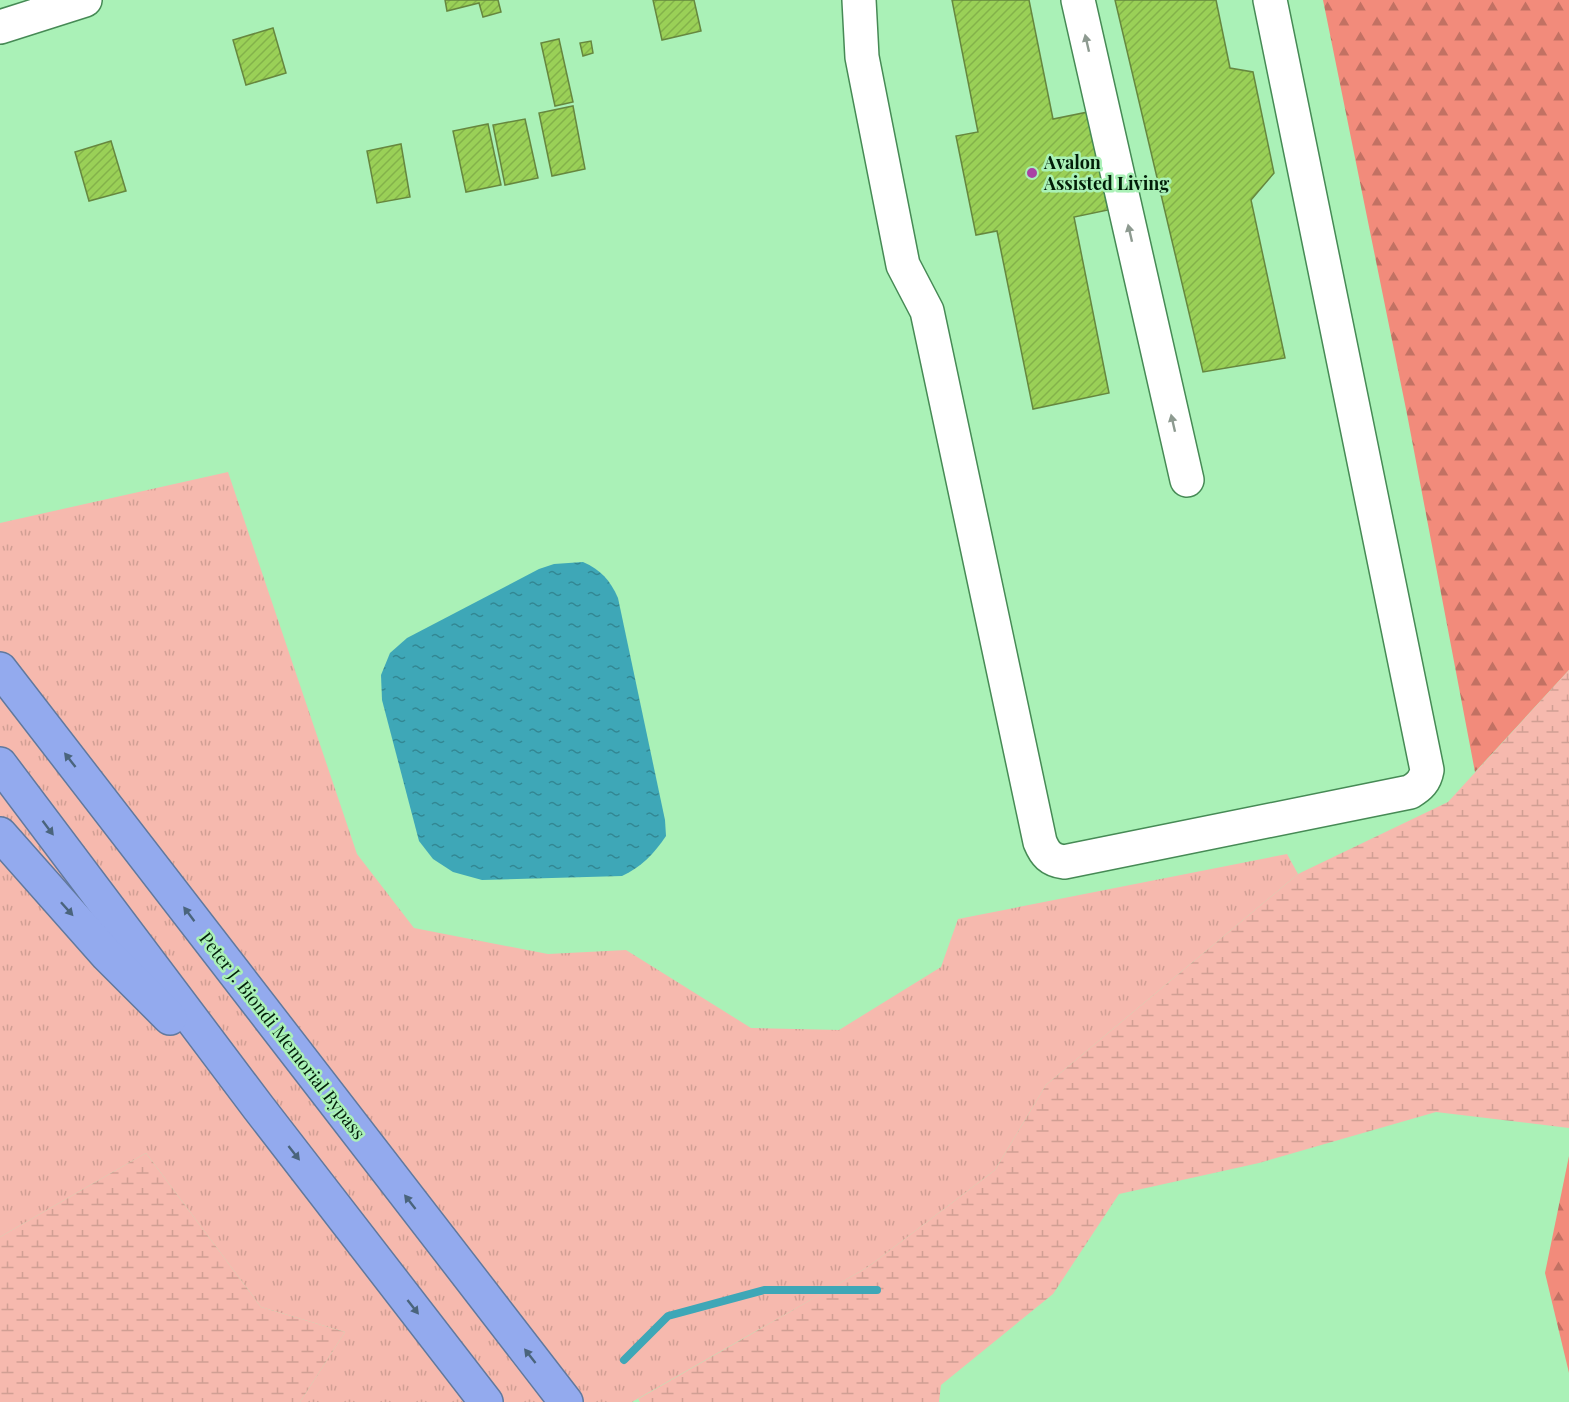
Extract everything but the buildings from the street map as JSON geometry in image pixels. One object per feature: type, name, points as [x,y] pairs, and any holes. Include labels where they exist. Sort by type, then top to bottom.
[{"type":"highway","name":"Peter J. Biondi Memorial Bypass","points":[[0,669],[566,1402]]},
{"type":"highway","points":[[0,764],[258,1107],[486,1402]]},
{"type":"highway","points":[[0,834],[108,955],[258,1107]]},
{"type":"street","points":[[0,27],[85,0]]},
{"type":"street","points":[[859,0],[861,57],[903,265],[927,311],[1040,842],[1045,854],[1054,861],[1064,862],[1410,792],[1419,787],[1425,779],[1427,770],[1270,0]]},
{"type":"street","points":[[1078,0],[1186,480]]},
{"type":"green space","points":[[1323,0],[1569,0],[1569,670],[1475,772],[1407,414]]},
{"type":"green space","points":[[228,472],[357,854],[414,928],[548,954],[626,950],[751,1028],[839,1030],[941,967],[958,919],[1287,854],[1298,874],[1046,1085],[995,1170],[868,1267],[632,1402],[300,1402],[345,1332],[261,1307],[146,1153],[0,1237],[0,523]]},
{"type":"green space","points":[[1569,670],[1569,1128],[1436,1112],[1259,1163],[1119,1194],[1053,1294],[941,1385],[939,1402],[640,1402],[638,1399],[868,1267],[995,1170],[1046,1085],[1298,874],[1448,802]]},
{"type":"green space","points":[[146,1153],[261,1307],[345,1332],[300,1402],[0,1402],[0,1237]]},
{"type":"green space","points":[[1569,1156],[1569,1373],[1545,1273]]},
{"type":"water","points":[[583,562],[604,576],[618,598],[665,820],[666,836],[647,859],[622,876],[482,880],[453,872],[433,859],[419,841],[382,700],[381,675],[390,653],[407,638],[539,569],[554,564]]},
{"type":"waterway","points":[[624,1360],[668,1316],[764,1290],[877,1290]]},
{"type":"place","name":"Avalon Assisted Living","points":[[1032,173]]}]
